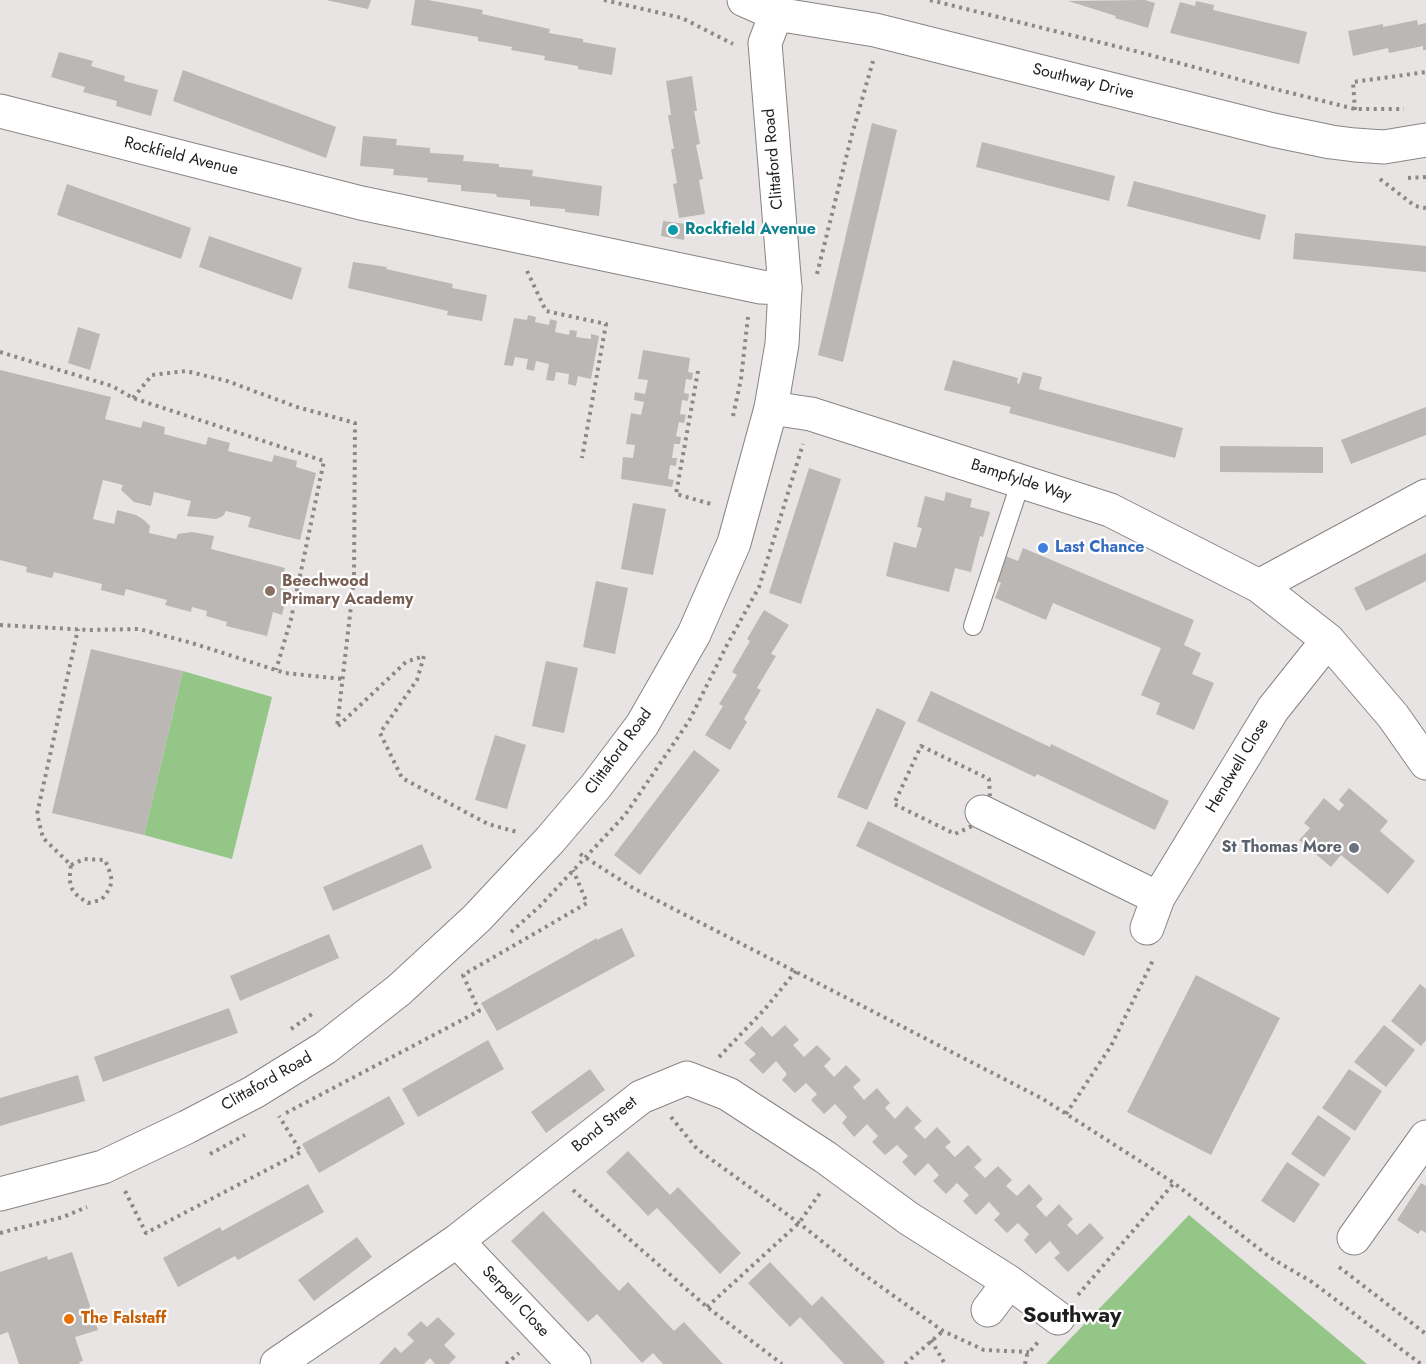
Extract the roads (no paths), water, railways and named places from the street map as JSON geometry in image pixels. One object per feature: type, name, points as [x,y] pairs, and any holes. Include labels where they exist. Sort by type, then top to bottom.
[{"type":"street","name":"Southway Drive","points":[[744,0],[776,14],[875,30],[1262,127],[1331,142],[1384,147],[1426,140]]},
{"type":"street","name":"Clittaford Road","points":[[0,1194],[103,1167],[255,1092],[325,1048],[399,990],[477,918],[537,832],[596,786],[642,725],[694,634],[734,543],[771,408],[782,344],[770,286],[765,43],[776,14]]},
{"type":"street","name":"Rockfield Avenue","points":[[0,111],[361,203],[770,286]]},
{"type":"street","name":"Bampfylde Way","points":[[771,408],[811,414],[1110,510],[1259,586],[1328,640],[1393,716],[1426,763]]},
{"type":"street","points":[[1259,586],[1426,496]]},
{"type":"street","name":"Hendwell Close","points":[[986,814],[1152,913],[1273,709],[1328,640]]},
{"type":"street","name":"Bond Street","points":[[277,1364],[457,1241],[641,1097],[687,1078],[729,1094],[825,1157],[908,1218],[1009,1282],[1058,1318]]},
{"type":"street","points":[[1354,1238],[1426,1137]]},
{"type":"street","name":"Serpell Close","points":[[457,1241],[574,1364]]},
{"type":"street","points":[[988,1310],[1009,1282]]},
{"type":"lane","points":[[974,626],[1021,481]]},
{"type":"place","name":"Rockfield Avenue","points":[[673,230]]},
{"type":"place","name":"Last Chance","points":[[1043,548]]},
{"type":"place","name":"Beechwood Primary Academy","points":[[270,591]]},
{"type":"place","name":"St Thomas More","points":[[1354,848]]},
{"type":"place","name":"The Falstaff","points":[[69,1319]]},
{"type":"district","name":"Southway","points":[[1072,1317]]}]
